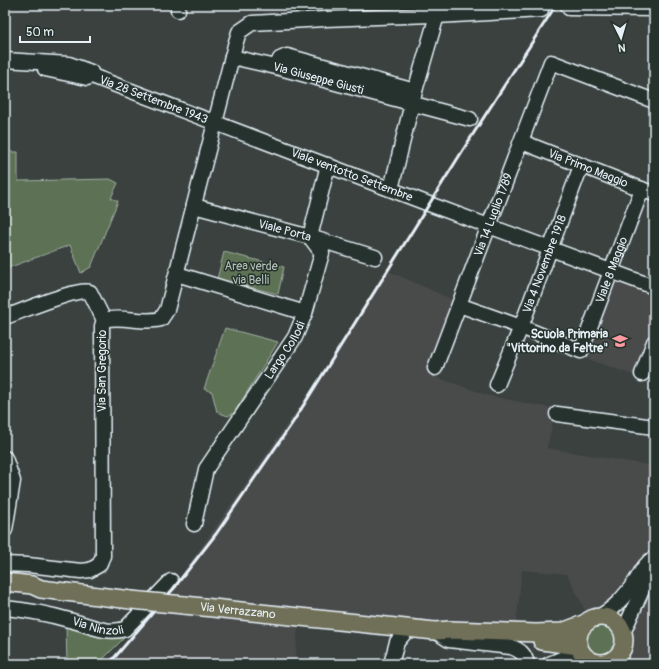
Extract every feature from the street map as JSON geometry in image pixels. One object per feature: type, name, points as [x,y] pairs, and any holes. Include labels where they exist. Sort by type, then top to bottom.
[{"type":"main road","name":"Via Verrazzano","points":[[5,582],[32,585],[41,589],[131,600],[435,631],[450,630],[536,633],[562,632],[592,620]]},
{"type":"main road","name":"Via Verrazzano","points":[[5,591],[32,592],[41,589]]},
{"type":"main road","points":[[611,619],[616,622],[623,633],[624,644],[621,659],[616,658],[607,662],[587,657],[579,636],[583,627],[592,620],[611,619]]},
{"type":"main road","name":"Via Verrazzano","points":[[435,631],[450,635],[501,637],[560,643],[587,657]]},
{"type":"street","points":[[569,8],[654,8]]},
{"type":"street","name":"Via San Gregorio","points":[[5,564],[86,571],[99,565],[103,556],[102,326],[104,320],[111,318],[152,321],[161,319],[167,310],[239,32],[252,23],[431,15],[438,11],[541,10]]},
{"type":"street","points":[[391,189],[438,11]]},
{"type":"street","name":"Via Giuseppe Giusti","points":[[232,57],[414,98],[470,119]]},
{"type":"street","name":"Via 14 Luglio 1789","points":[[436,368],[551,62],[654,101]]},
{"type":"street","name":"Via 28 Settembre 1943","points":[[6,65],[48,70],[87,78],[92,76],[215,122]]},
{"type":"street","name":"Viale ventotto Settembre","points":[[215,122],[490,226]]},
{"type":"street","name":"Via Primo Maggio","points":[[522,142],[648,191]]},
{"type":"street","points":[[310,237],[328,165]]},
{"type":"street","name":"Via 4 Novembre 1918","points":[[496,384],[521,327],[581,166]]},
{"type":"street","name":"Viale 8 Maggio","points":[[521,327],[581,351],[612,270],[648,191]]},
{"type":"street","name":"Viale Porta","points":[[194,206],[310,237],[375,257]]},
{"type":"street","points":[[490,226],[612,270],[654,287]]},
{"type":"street","name":"Largo Collodi","points":[[194,524],[206,469],[295,337],[306,313],[322,253],[310,237]]},
{"type":"street","points":[[177,274],[306,313]]},
{"type":"street","points":[[5,317],[70,294],[86,290],[90,292],[104,320]]},
{"type":"street","points":[[459,305],[521,327]]},
{"type":"street","points":[[642,374],[654,342]]},
{"type":"street","points":[[557,414],[654,427]]},
{"type":"street","points":[[5,458],[13,481],[5,530]]},
{"type":"street","points":[[592,620],[616,606],[635,582],[647,562],[654,558]]},
{"type":"street","points":[[623,633],[654,567]]},
{"type":"street","name":"Via Ninzoli","points":[[5,608],[55,616],[106,631],[117,632],[125,629],[171,580]]},
{"type":"street","points":[[391,664],[397,642],[408,629]]},
{"type":"street","name":"Via Verrazzano","points":[[435,631],[449,640],[511,647],[520,650],[525,656],[527,664]]},
{"type":"street","points":[[549,664],[571,655],[587,657]]},
{"type":"shaded area","points":[[386,270],[458,302],[430,375],[490,396],[556,409],[547,448],[654,466],[654,664],[618,664],[594,628],[567,574],[522,570],[515,637],[299,616],[295,664],[105,664],[152,616],[358,322]]},
{"type":"shaded area","name":"Scuola Primaria \"Vittorino da Feltre\"","points":[[615,280],[654,294],[654,325],[636,376],[585,358]]},
{"type":"green space","points":[[5,152],[18,152],[18,181],[110,179],[118,183],[111,198],[118,201],[91,267],[81,273],[70,245],[5,269]]},
{"type":"green space","name":"Area verde via Belli","points":[[224,252],[284,267],[278,294],[217,279]]},
{"type":"green space","points":[[225,328],[278,342],[234,413],[228,416],[217,412],[212,392],[204,389]]},
{"type":"green space","points":[[601,624],[612,628],[616,639],[612,650],[601,654],[590,650],[586,639],[590,628]]},
{"type":"green space","points":[[66,625],[102,637],[125,637],[98,664],[67,664]]},
{"type":"railway","points":[[109,664],[173,589],[216,534],[293,422],[468,142],[556,5]]},
{"type":"place","name":"Scuola Primaria \"Vittorino da Feltre\"","points":[[620,341]]}]
